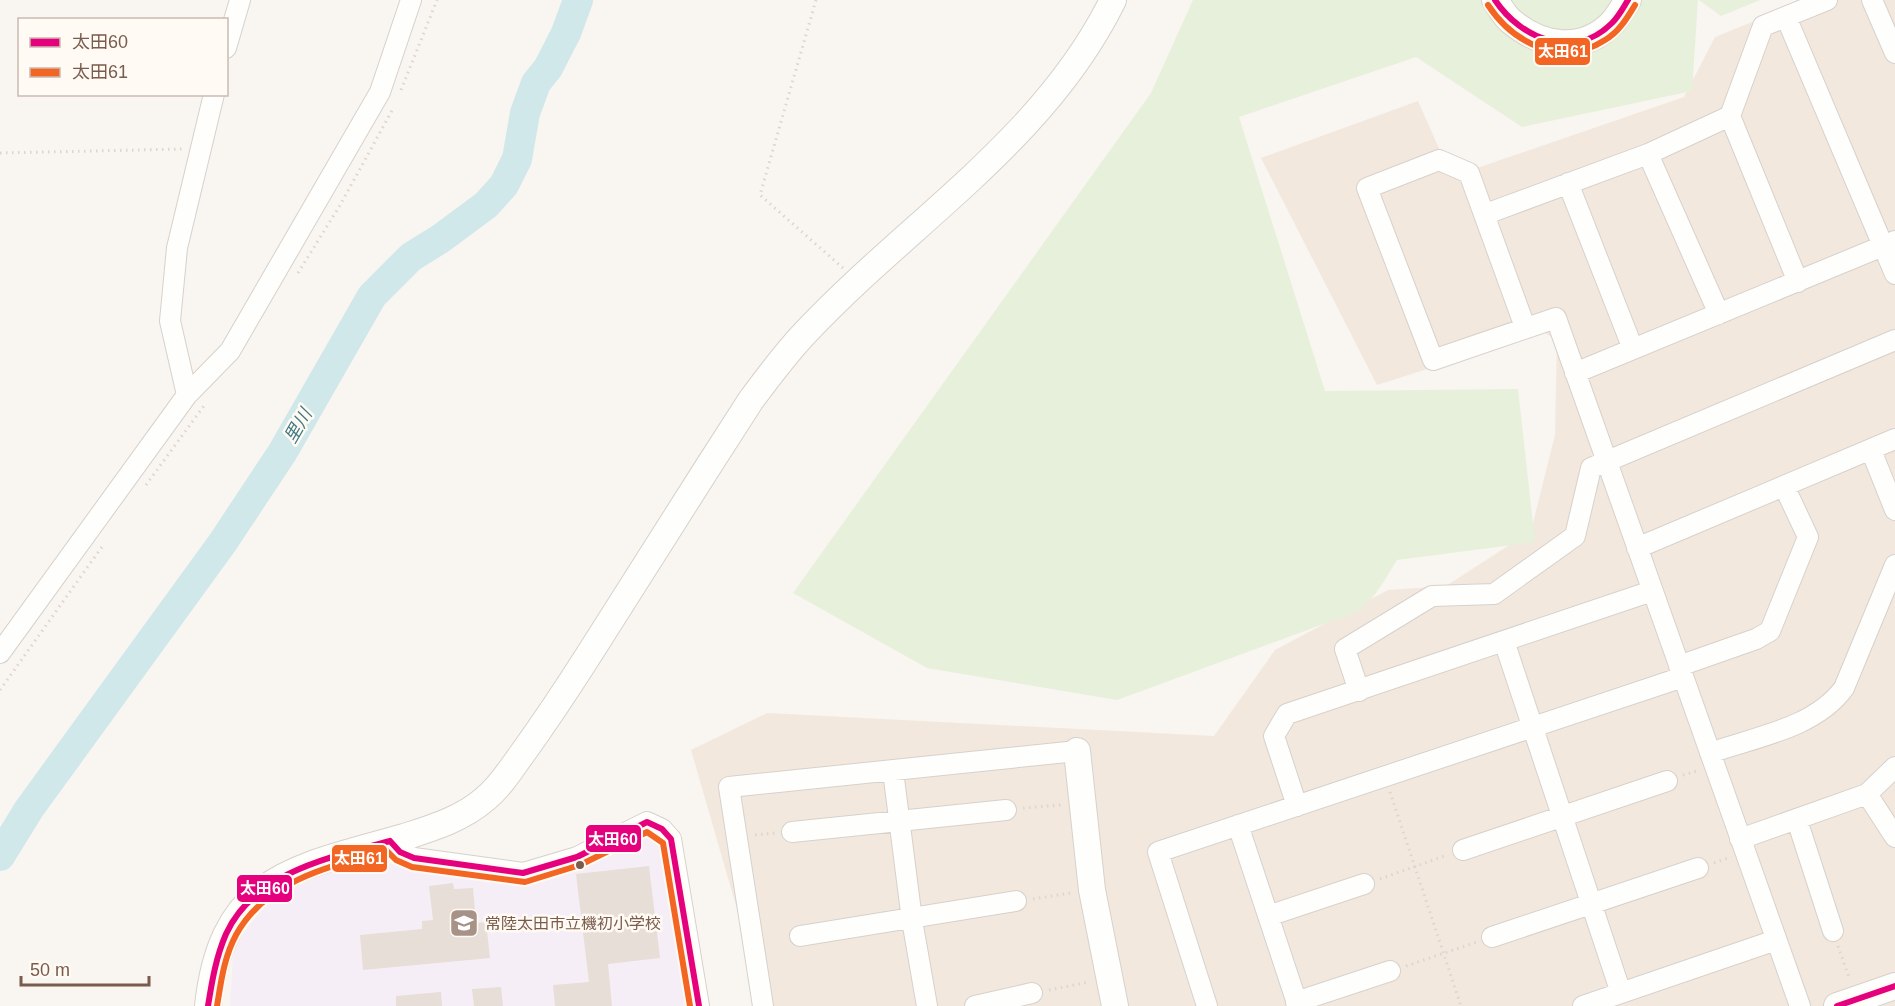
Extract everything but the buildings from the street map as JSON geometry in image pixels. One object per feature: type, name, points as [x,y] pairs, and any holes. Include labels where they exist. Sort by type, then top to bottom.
[{"type":"street","points":[[228,41],[240,0]]},
{"type":"street","points":[[0,653],[187,395],[230,351],[380,92],[411,0]]},
{"type":"street","points":[[208,1006],[212,973],[221,942],[255,894],[281,876],[321,859],[436,827],[467,812],[486,799],[556,708],[751,400],[805,332],[1031,120],[1102,23],[1113,0]]},
{"type":"street","points":[[1495,0],[1511,21],[1542,41],[1562,45],[1589,40],[1612,23],[1628,0]]},
{"type":"street","points":[[1798,282],[1730,116],[1763,26],[1827,0]]},
{"type":"street","points":[[1872,0],[1895,53]]},
{"type":"street","points":[[1786,17],[1889,244],[1895,274]]},
{"type":"street","points":[[187,395],[170,321],[177,248],[213,96]]},
{"type":"street","points":[[1485,214],[1648,154],[1730,116]]},
{"type":"street","points":[[1648,154],[1719,314]]},
{"type":"street","points":[[1525,327],[1469,174],[1439,160],[1367,188],[1433,360],[1556,318],[1800,1006]]},
{"type":"street","points":[[1568,183],[1633,349]]},
{"type":"street","points":[[1575,373],[1889,244]]},
{"type":"street","points":[[1359,691],[1345,649],[1432,596],[1494,594],[1575,536],[1591,468],[1895,340]]},
{"type":"street","points":[[1637,548],[1895,439]]},
{"type":"street","points":[[1870,450],[1895,510]]},
{"type":"street","points":[[1207,1006],[1158,852],[1532,727],[1681,671],[1770,631],[1808,537],[1784,486]]},
{"type":"street","points":[[1712,759],[1808,720],[1832,705],[1844,688],[1895,565]]},
{"type":"street","points":[[1297,806],[1274,736],[1287,714],[1652,591]]},
{"type":"street","points":[[1504,641],[1621,993]]},
{"type":"street","points":[[763,1006],[729,787],[1077,751],[1092,890],[1114,1006]]},
{"type":"street","points":[[1743,846],[1797,820],[1867,794],[1895,767]]},
{"type":"street","points":[[893,771],[912,920],[927,1006]]},
{"type":"street","points":[[1463,850],[1667,781]]},
{"type":"street","points":[[1867,794],[1895,837]]},
{"type":"street","points":[[792,832],[1006,810]]},
{"type":"street","points":[[1797,820],[1833,931]]},
{"type":"street","points":[[390,841],[400,852],[414,858],[523,873],[577,857],[648,822],[662,829],[671,839],[699,1006]]},
{"type":"street","points":[[1238,825],[1297,1004],[1390,971]]},
{"type":"street","points":[[1492,937],[1698,868]]},
{"type":"street","points":[[1268,916],[1364,884]]},
{"type":"street","points":[[800,936],[912,920],[1016,901]]},
{"type":"street","points":[[1583,1006],[1776,940]]},
{"type":"street","points":[[1847,1003],[1895,986]]},
{"type":"street","points":[[975,1006],[1032,993]]},
{"type":"path","points":[[816,0],[760,195],[858,281]]},
{"type":"path","points":[[0,153],[200,149]]},
{"type":"path","points":[[1667,781],[1712,759]]},
{"type":"path","points":[[1384,776],[1461,1006]]},
{"type":"path","points":[[1006,810],[1081,803]]},
{"type":"path","points":[[735,837],[792,832]]},
{"type":"path","points":[[1698,868],[1743,846]]},
{"type":"path","points":[[1364,884],[1463,850]]},
{"type":"path","points":[[1016,901],[1092,890]]},
{"type":"path","points":[[1833,931],[1847,1003]]},
{"type":"path","points":[[1390,971],[1492,937]]},
{"type":"path","points":[[1032,993],[1108,979]]},
{"type":"shaded area","points":[[1807,0],[1895,0],[1895,1006],[765,1006],[691,750],[767,713],[1214,736],[1275,650],[1388,590],[1446,586],[1531,531],[1555,435],[1557,340],[1543,332],[1377,385],[1261,158],[1418,101],[1441,153],[1477,168],[1684,97],[1715,37]]},
{"type":"shaded area","name":"常陸太田市立機初小学校","points":[[645,830],[660,839],[693,1006],[230,1006],[233,958],[237,941],[266,904],[281,893],[325,874],[375,862],[525,879]]},
{"type":"green space","points":[[1193,0],[1698,0],[1692,91],[1522,127],[1416,57],[1239,117],[1325,391],[1518,389],[1535,542],[1397,560],[1373,597],[1358,611],[1348,616],[1117,700],[927,668],[793,593],[1151,93]]},
{"type":"green space","points":[[1699,0],[1760,0],[1721,16]]},
{"type":"waterway","name":"里川","points":[[0,856],[29,809],[223,542],[282,453],[372,296],[411,257],[486,205],[504,185],[517,159],[525,113],[536,83],[548,68],[566,33],[578,0]]},
{"type":"transit line","name":"太田60","points":[[1495,0],[1506,14],[1533,34],[1565,43],[1581,41],[1597,35],[1612,23],[1628,0]]},
{"type":"transit line","name":"太田61","points":[[1488,5],[1498,19],[1525,40],[1540,47],[1572,52],[1589,48],[1610,37],[1635,5]]},
{"type":"transit line","name":"太田60","points":[[390,841],[400,852],[414,858],[523,873],[577,857],[647,822],[662,829],[671,839],[699,1006]]},
{"type":"transit line","name":"太田61","points":[[217,1006],[226,961],[236,935],[249,916],[264,901],[282,888],[302,878],[387,851],[396,860],[412,867],[525,882],[580,865],[647,832],[663,843],[690,1006]]},
{"type":"transit line","name":"太田60","points":[[208,1006],[217,960],[226,934],[239,913],[255,896],[296,870],[390,841]]},
{"type":"transit line","name":"太田60","points":[[1837,1006],[1895,986]]},
{"type":"place","name":"常陸太田市立機初小学校","points":[[464,923]]}]
